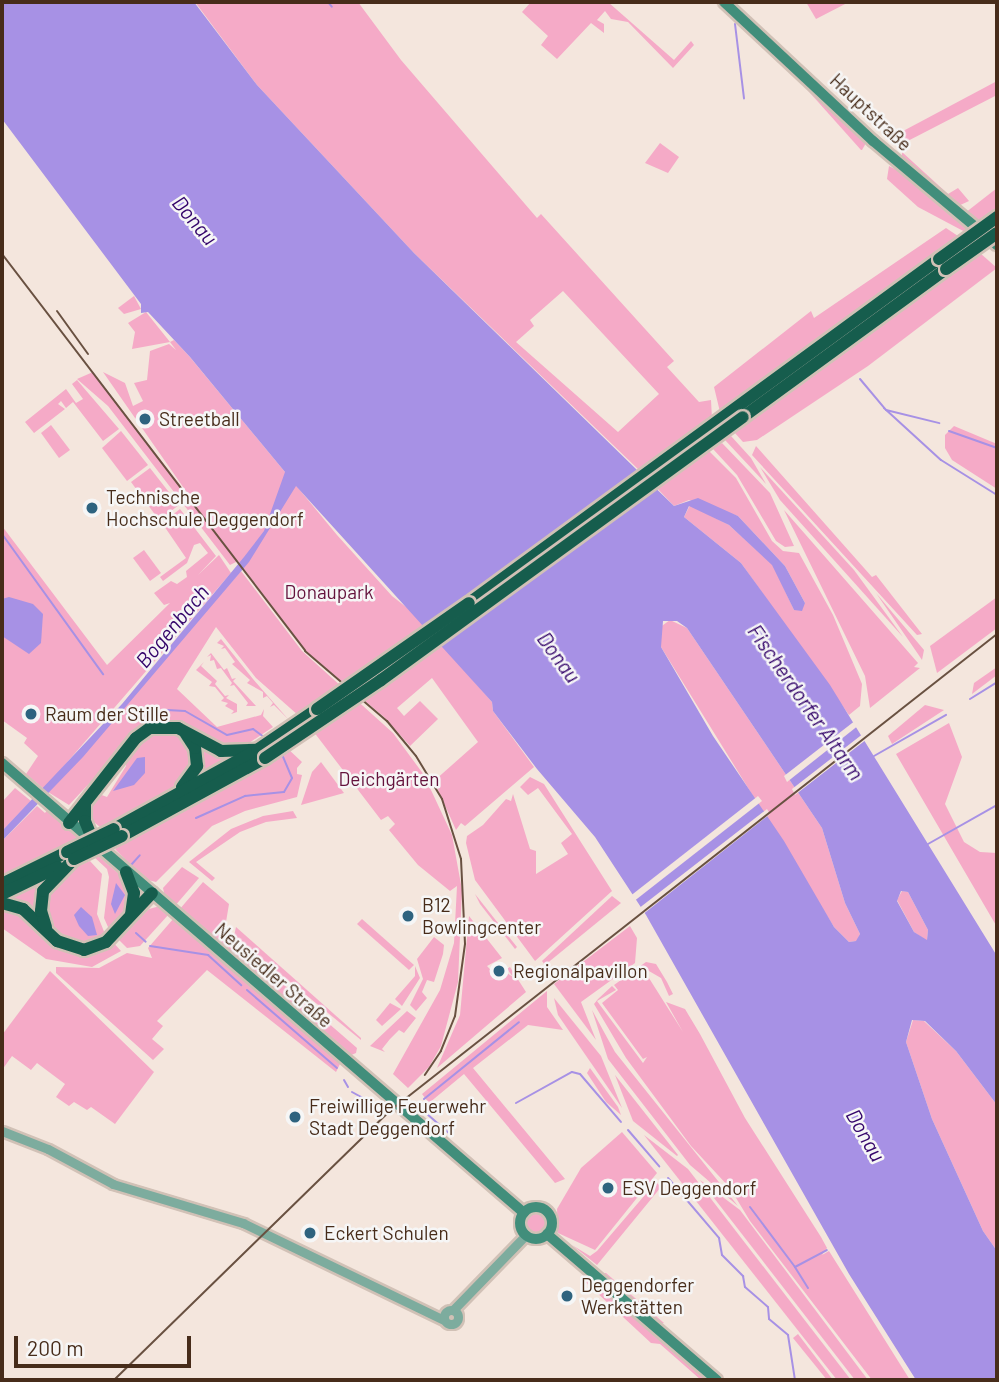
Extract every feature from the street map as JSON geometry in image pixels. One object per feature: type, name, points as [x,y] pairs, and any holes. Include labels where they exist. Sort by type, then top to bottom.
[{"type":"highway","points":[[2,884],[118,833],[261,754],[381,680],[739,412],[943,264],[997,218]]},
{"type":"highway","points":[[943,264],[997,233]]},
{"type":"highway","points":[[69,823],[139,735],[158,725],[181,729],[221,751],[261,754]]},
{"type":"highway","points":[[176,796],[197,766],[195,748],[181,729]]},
{"type":"highway","points":[[118,833],[176,796],[261,754]]},
{"type":"highway","points":[[85,803],[85,821],[95,846]]},
{"type":"highway","points":[[2,894],[70,856]]},
{"type":"highway","points":[[51,936],[42,917],[43,891],[70,856]]},
{"type":"highway","points":[[126,872],[135,898],[128,920]]},
{"type":"highway","points":[[2,903],[23,909],[51,936],[74,948],[91,949],[106,942],[152,892]]},
{"type":"main road","name":"Hauptstraße","points":[[724,2],[873,141],[997,245]]},
{"type":"main road","name":"Neusiedler Straße","points":[[2,763],[95,846],[524,1213]]},
{"type":"main road","points":[[535,1207],[546,1211],[552,1221],[547,1234],[537,1238],[526,1234],[520,1224],[524,1213],[535,1207]]},
{"type":"main road","points":[[547,1234],[717,1380]]},
{"type":"street","points":[[2,1131],[47,1149],[102,1180],[221,1214],[428,1313],[449,1314],[526,1234]]},
{"type":"green space","points":[[195,2],[358,2],[401,60],[537,218],[541,214],[674,361],[667,367],[699,402],[711,400],[712,419],[640,471],[414,253],[257,85]],"holes":[[[563,291],[659,394],[618,432],[516,342],[534,326],[530,320]]]},
{"type":"green space","points":[[531,2],[608,2],[674,60],[691,41],[694,45],[673,68],[628,22],[611,19],[605,11],[597,20],[604,24],[604,33],[591,23],[557,59],[541,45],[548,36],[522,12]]},
{"type":"green space","points":[[806,2],[849,2],[816,19]]},
{"type":"green space","points":[[794,75],[866,143],[862,150],[861,150]]},
{"type":"green space","points":[[997,81],[997,95],[898,146],[890,138]]},
{"type":"green space","points":[[660,143],[679,157],[668,173],[645,163]]},
{"type":"green space","points":[[902,152],[948,194],[958,188],[969,201],[956,207],[902,159]]},
{"type":"green space","points":[[889,166],[905,174],[970,230],[967,233],[918,207],[887,179]]},
{"type":"green space","points":[[997,188],[997,212],[978,225],[965,213]]},
{"type":"green space","points":[[946,228],[961,238],[720,412],[714,387],[811,311],[814,318]]},
{"type":"green space","points":[[980,253],[997,268],[868,366],[757,440],[743,442],[734,432]]},
{"type":"green space","points":[[134,296],[141,309],[124,314],[118,308]]},
{"type":"green space","points":[[146,312],[170,342],[132,349],[135,332],[128,323]]},
{"type":"green space","name":"Donaupark","points":[[174,340],[189,356],[337,535],[392,596],[415,614],[492,702],[493,711],[534,767],[465,826],[461,823],[456,830],[434,781],[478,742],[432,678],[397,708],[404,716],[420,701],[438,719],[410,746],[384,717],[306,651],[238,561],[230,565],[108,406],[77,379],[93,372],[197,507],[103,372],[125,383],[133,406],[143,401],[134,383],[147,380],[150,351],[169,344],[176,350],[170,342]]},
{"type":"green space","points":[[77,380],[119,429],[103,441],[73,402],[66,408],[61,401],[58,404],[65,409],[34,433],[25,422],[66,389],[76,403],[83,399],[72,384]]},
{"type":"green space","points":[[51,425],[70,450],[59,458],[41,433]]},
{"type":"green space","points":[[954,426],[997,444],[997,489],[952,460],[945,448],[945,435]]},
{"type":"green space","points":[[121,431],[148,465],[127,481],[102,448]]},
{"type":"green space","points":[[731,436],[751,458],[766,484],[725,440]]},
{"type":"green space","points":[[722,443],[770,493],[794,546],[785,547],[776,541],[737,475],[713,449]]},
{"type":"green space","points":[[756,446],[872,577],[876,575],[922,634],[917,635],[752,455]]},
{"type":"green space","points":[[707,449],[736,478],[772,541],[783,551],[799,553],[833,615],[862,684],[860,706],[849,715],[741,563],[684,517],[690,505],[729,525],[773,565],[794,610],[805,603],[785,566],[738,516],[689,500],[674,506],[655,486]]},
{"type":"green space","points":[[760,467],[854,570],[903,637],[780,500]]},
{"type":"green space","points":[[150,468],[179,505],[159,520],[131,482]]},
{"type":"green space","points":[[180,509],[216,556],[198,575],[219,555],[231,573],[44,789],[26,774],[38,756],[24,743],[27,738],[2,720],[2,526],[107,665],[170,603],[164,605],[154,593],[171,581],[177,584],[187,577],[186,571],[208,553],[200,543],[194,545],[187,563],[163,581],[160,577],[186,558],[162,523]]},
{"type":"green space","points":[[784,510],[918,663],[914,667],[920,668],[870,708],[865,676]]},
{"type":"green space","points":[[144,550],[161,573],[150,581],[133,558]]},
{"type":"green space","name":"Deichgärten","points":[[241,571],[302,651],[393,733],[424,775],[452,835],[462,890],[458,982],[441,1046],[429,1067],[408,1088],[393,1074],[440,990],[454,943],[457,886],[450,891],[418,865],[389,830],[395,824],[388,816],[381,820],[307,723],[256,678],[216,627],[177,689],[217,727],[261,715],[264,709],[263,716],[273,727],[246,745],[222,747],[180,722],[156,719],[145,724],[69,805],[48,792]]},
{"type":"green space","points":[[876,593],[924,650],[922,660],[918,654]]},
{"type":"green space","points":[[997,597],[997,628],[937,673],[930,646]]},
{"type":"green space","points":[[670,620],[687,628],[822,828],[845,903],[860,934],[857,941],[849,942],[834,927],[661,647],[659,628]]},
{"type":"green space","points":[[221,639],[288,719],[274,705],[270,707],[273,703],[267,696],[263,698],[263,692],[247,683],[250,680],[232,664],[235,662],[225,648],[221,649],[224,646],[217,643]]},
{"type":"green space","points":[[211,653],[224,670],[227,668],[232,679],[236,678],[233,681],[256,706],[246,706],[248,703],[234,685],[230,686],[232,683],[221,668],[217,669],[214,660],[210,661],[211,655],[207,657]]},
{"type":"green space","points":[[204,662],[201,666],[217,681],[215,684],[225,696],[229,695],[226,698],[237,704],[237,712],[231,714],[234,711],[225,706],[228,703],[221,701],[224,698],[215,687],[209,686],[212,682],[196,670]]},
{"type":"green space","points":[[997,667],[997,675],[972,694],[974,683]]},
{"type":"green space","points":[[925,705],[944,710],[892,744],[888,736]]},
{"type":"green space","points":[[949,723],[962,757],[945,804],[964,842],[980,852],[997,853],[997,927],[896,754]]},
{"type":"green space","points":[[159,729],[182,735],[196,760],[181,785],[100,827],[89,818],[95,799],[99,794],[107,797],[126,766],[125,758],[140,740]]},
{"type":"green space","points":[[198,746],[240,755],[193,782]]},
{"type":"green space","points":[[287,748],[302,762],[297,768],[297,774],[302,775],[297,797],[245,811],[212,826],[156,882],[144,879],[115,849]]},
{"type":"green space","points":[[321,762],[344,793],[301,805],[312,772]]},
{"type":"green space","points":[[530,777],[544,784],[612,891],[535,961],[475,880],[466,843],[467,836],[483,825],[506,799],[511,801],[513,794],[530,849],[536,851],[536,874],[568,854],[561,843],[572,834],[538,788],[528,795],[520,787]]},
{"type":"green space","points":[[15,788],[31,801],[2,831],[2,802]]},
{"type":"green space","points":[[37,806],[45,813],[48,809],[78,838],[2,879],[2,841]]},
{"type":"green space","points":[[293,811],[297,818],[266,822],[240,832],[196,862],[215,878],[212,881],[189,862],[231,829],[263,816]]},
{"type":"green space","points":[[96,854],[127,881],[132,904],[114,928],[108,927],[104,918],[109,877],[107,869],[93,856]]},
{"type":"green space","points":[[90,861],[102,874],[97,914],[105,934],[84,944],[58,934],[50,924],[45,897],[64,871]]},
{"type":"green space","points":[[182,867],[199,878],[174,907],[165,897],[163,888]]},
{"type":"green space","points":[[49,875],[40,917],[2,898]]},
{"type":"green space","points":[[203,882],[229,904],[225,928],[229,937],[357,1048],[356,1053],[349,1056],[179,910]]},
{"type":"green space","points":[[902,891],[908,892],[928,930],[927,941],[914,932],[897,900]]},
{"type":"green space","points":[[475,894],[517,947],[515,949],[480,904]]},
{"type":"green space","points":[[612,896],[621,903],[545,965],[542,961]]},
{"type":"green space","points":[[2,905],[12,906],[66,950],[112,941],[121,951],[92,967],[46,959],[2,928]]},
{"type":"green space","points":[[160,906],[169,914],[140,946],[127,948],[118,939],[149,909]]},
{"type":"green space","points":[[469,916],[502,958],[487,966],[500,980],[507,973],[513,977],[507,969],[510,967],[526,992],[437,1068],[460,1015]]},
{"type":"green space","points":[[174,918],[341,1062],[336,1072],[207,970],[157,1021],[163,1026],[152,1039],[164,1049],[153,1060],[56,973],[56,967],[99,968],[127,953],[152,958],[148,948]]},
{"type":"green space","points":[[362,919],[414,965],[409,970],[357,924]]},
{"type":"green space","points":[[630,926],[637,938],[635,963],[581,1002],[596,1040],[554,984]]},
{"type":"green space","points":[[236,927],[361,1038],[361,1040],[234,936]]},
{"type":"green space","points":[[434,937],[444,945],[443,954],[434,982],[427,980],[422,992],[427,998],[416,1011],[410,1005],[423,979],[417,959]]},
{"type":"green space","points":[[646,962],[656,964],[667,982],[673,994],[669,996],[661,978],[642,967],[683,1032],[666,1002],[685,1009],[745,1118],[821,1237],[827,1248],[822,1255],[829,1251],[910,1380],[872,1380],[750,1221],[730,1188],[691,1146],[626,1058],[594,1004],[598,999],[612,986],[616,990],[597,1001],[643,1063],[647,1057],[643,1059],[602,1003],[618,990],[614,985]]},
{"type":"green space","points":[[415,966],[420,978],[402,1006],[395,999],[415,976]]},
{"type":"green space","points":[[50,971],[154,1072],[115,1124],[91,1107],[87,1110],[74,1102],[69,1106],[56,1097],[65,1084],[37,1063],[31,1070],[12,1056],[2,1070],[2,1035]]},
{"type":"green space","points":[[547,991],[547,1007],[563,1030],[528,1025],[473,1068],[565,1179],[555,1183],[464,1074],[429,1103],[422,1094]]},
{"type":"green space","points":[[554,998],[601,1056],[622,1108],[558,1015]]},
{"type":"green space","points":[[390,1003],[401,1009],[382,1026],[376,1020]]},
{"type":"green space","points":[[592,1010],[615,1052],[738,1206],[690,1165],[608,1059]]},
{"type":"green space","points":[[407,1011],[416,1018],[404,1033],[399,1030],[390,1039],[382,1049],[385,1052],[370,1046]]},
{"type":"green space","points":[[913,1020],[924,1021],[956,1051],[997,1105],[997,1251],[983,1231],[932,1119],[906,1042]]},
{"type":"green space","points":[[590,1068],[621,1115],[606,1102],[587,1073]]},
{"type":"green space","points":[[615,1075],[678,1155],[677,1156],[633,1121]]},
{"type":"green space","name":"ESV Deggendorf","points":[[622,1132],[657,1173],[595,1250],[558,1233],[557,1209],[581,1168]]},
{"type":"green space","points":[[644,1135],[688,1169],[851,1380],[837,1380]]},
{"type":"green space","points":[[700,1180],[740,1210],[868,1380],[855,1380]]},
{"type":"green space","points":[[656,1182],[661,1187],[597,1265],[572,1245],[590,1256],[597,1251]]},
{"type":"green space","points":[[536,1210],[544,1214],[548,1222],[544,1230],[536,1234],[528,1230],[524,1222],[528,1214]]},
{"type":"green space","points":[[586,1272],[707,1380],[701,1380],[660,1344],[651,1343],[581,1278]]},
{"type":"green space","points":[[606,1273],[664,1323],[659,1324]]},
{"type":"green space","points":[[798,1334],[833,1380],[827,1380],[793,1338]]},
{"type":"water","points":[[2,2],[194,2],[257,85],[414,253],[674,506],[698,498],[738,516],[785,566],[805,603],[802,611],[794,610],[772,565],[729,525],[689,506],[684,517],[741,563],[830,685],[997,956],[997,1105],[956,1051],[925,1021],[912,1020],[906,1042],[932,1119],[983,1231],[997,1251],[997,1380],[916,1380],[849,1274],[646,915],[595,837],[537,769],[493,711],[492,702],[296,486],[249,562],[83,757],[2,841],[2,831],[122,704],[264,531],[285,472],[190,357],[148,312],[141,313],[141,304],[2,119]],"holes":[[[663,621],[677,621],[687,628],[822,828],[845,903],[860,934],[856,941],[849,942],[834,927],[784,841],[713,736],[661,647]],[[901,891],[908,892],[928,930],[927,940],[914,932],[897,901]]]},
{"type":"water","points":[[9,597],[33,604],[43,614],[41,643],[29,654],[2,636],[2,599]]},
{"type":"water","points":[[145,757],[145,773],[134,785],[113,791],[137,758]]},
{"type":"water","points":[[116,883],[125,895],[115,914],[111,904]]},
{"type":"water","points":[[81,907],[92,917],[97,935],[88,936],[79,926],[74,915]]},
{"type":"pier","points":[[856,720],[859,725],[787,782],[784,776]]},
{"type":"pier","points":[[864,733],[867,739],[795,795],[792,789]]},
{"type":"pier","points":[[758,796],[762,801],[633,902],[629,897]]},
{"type":"pier","points":[[767,809],[770,814],[642,915],[638,909]]},
{"type":"waterway","points":[[328,2],[332,7]]},
{"type":"waterway","points":[[735,24],[744,98]]},
{"type":"waterway","points":[[860,379],[884,408],[941,460],[997,495]]},
{"type":"waterway","points":[[886,410],[939,423]]},
{"type":"waterway","points":[[949,431],[997,448]]},
{"type":"waterway","points":[[2,534],[103,674]]},
{"type":"waterway","points":[[970,699],[997,682]]},
{"type":"waterway","points":[[167,710],[185,711],[227,735],[253,729],[267,739]]},
{"type":"waterway","points":[[874,756],[946,715]]},
{"type":"waterway","points":[[196,818],[245,796],[284,792],[292,778],[281,752]]},
{"type":"waterway","points":[[928,844],[997,805]]},
{"type":"waterway","points":[[131,865],[140,855]]},
{"type":"waterway","points":[[136,933],[146,942]]},
{"type":"waterway","points":[[150,946],[208,955],[241,985]]},
{"type":"waterway","points":[[247,990],[337,1068]]},
{"type":"waterway","points":[[424,1099],[519,1022]]},
{"type":"waterway","points":[[516,1103],[572,1072],[580,1074],[621,1122]]},
{"type":"waterway","points":[[344,1080],[348,1087]]},
{"type":"waterway","points":[[352,1092],[381,1108]]},
{"type":"waterway","points":[[427,1114],[451,1135]]},
{"type":"waterway","points":[[628,1130],[659,1166]]},
{"type":"waterway","points":[[668,1178],[719,1238],[722,1255],[743,1276],[745,1287],[768,1307],[769,1319],[788,1335],[795,1380]]},
{"type":"waterway","points":[[750,1207],[795,1267]]},
{"type":"waterway","points":[[808,1288],[795,1267],[827,1250]]},
{"type":"railway","points":[[2,254],[305,651],[387,721],[416,756],[442,799],[461,859],[465,944],[455,1016],[441,1051],[425,1075]]},
{"type":"railway","points":[[57,311],[88,354]]},
{"type":"railway","points":[[114,1380],[391,1110],[997,634]]},
{"type":"place","name":"Streetball","points":[[145,419]]},
{"type":"place","name":"Technische Hochschule Deggendorf","points":[[92,508]]},
{"type":"place","name":"Raum der Stille","points":[[31,714]]},
{"type":"place","name":"B12 Bowlingcenter","points":[[408,916]]},
{"type":"place","name":"Regionalpavillon","points":[[499,971]]},
{"type":"place","name":"Freiwillige Feuerwehr Stadt Deggendorf","points":[[295,1117]]},
{"type":"place","name":"ESV Deggendorf","points":[[608,1188]]},
{"type":"place","name":"Eckert Schulen","points":[[310,1233]]},
{"type":"place","name":"Deggendorfer Werkstätten","points":[[567,1296]]},
{"type":"water label","name":"Donau","points":[[195,220]]},
{"type":"water label","name":"Bogenbach","points":[[172,626]]},
{"type":"water label","name":"Donau","points":[[559,657]]},
{"type":"water label","name":"Fischerdorfer Altarm","points":[[806,702]]},
{"type":"water label","name":"Donau","points":[[866,1135]]}]
